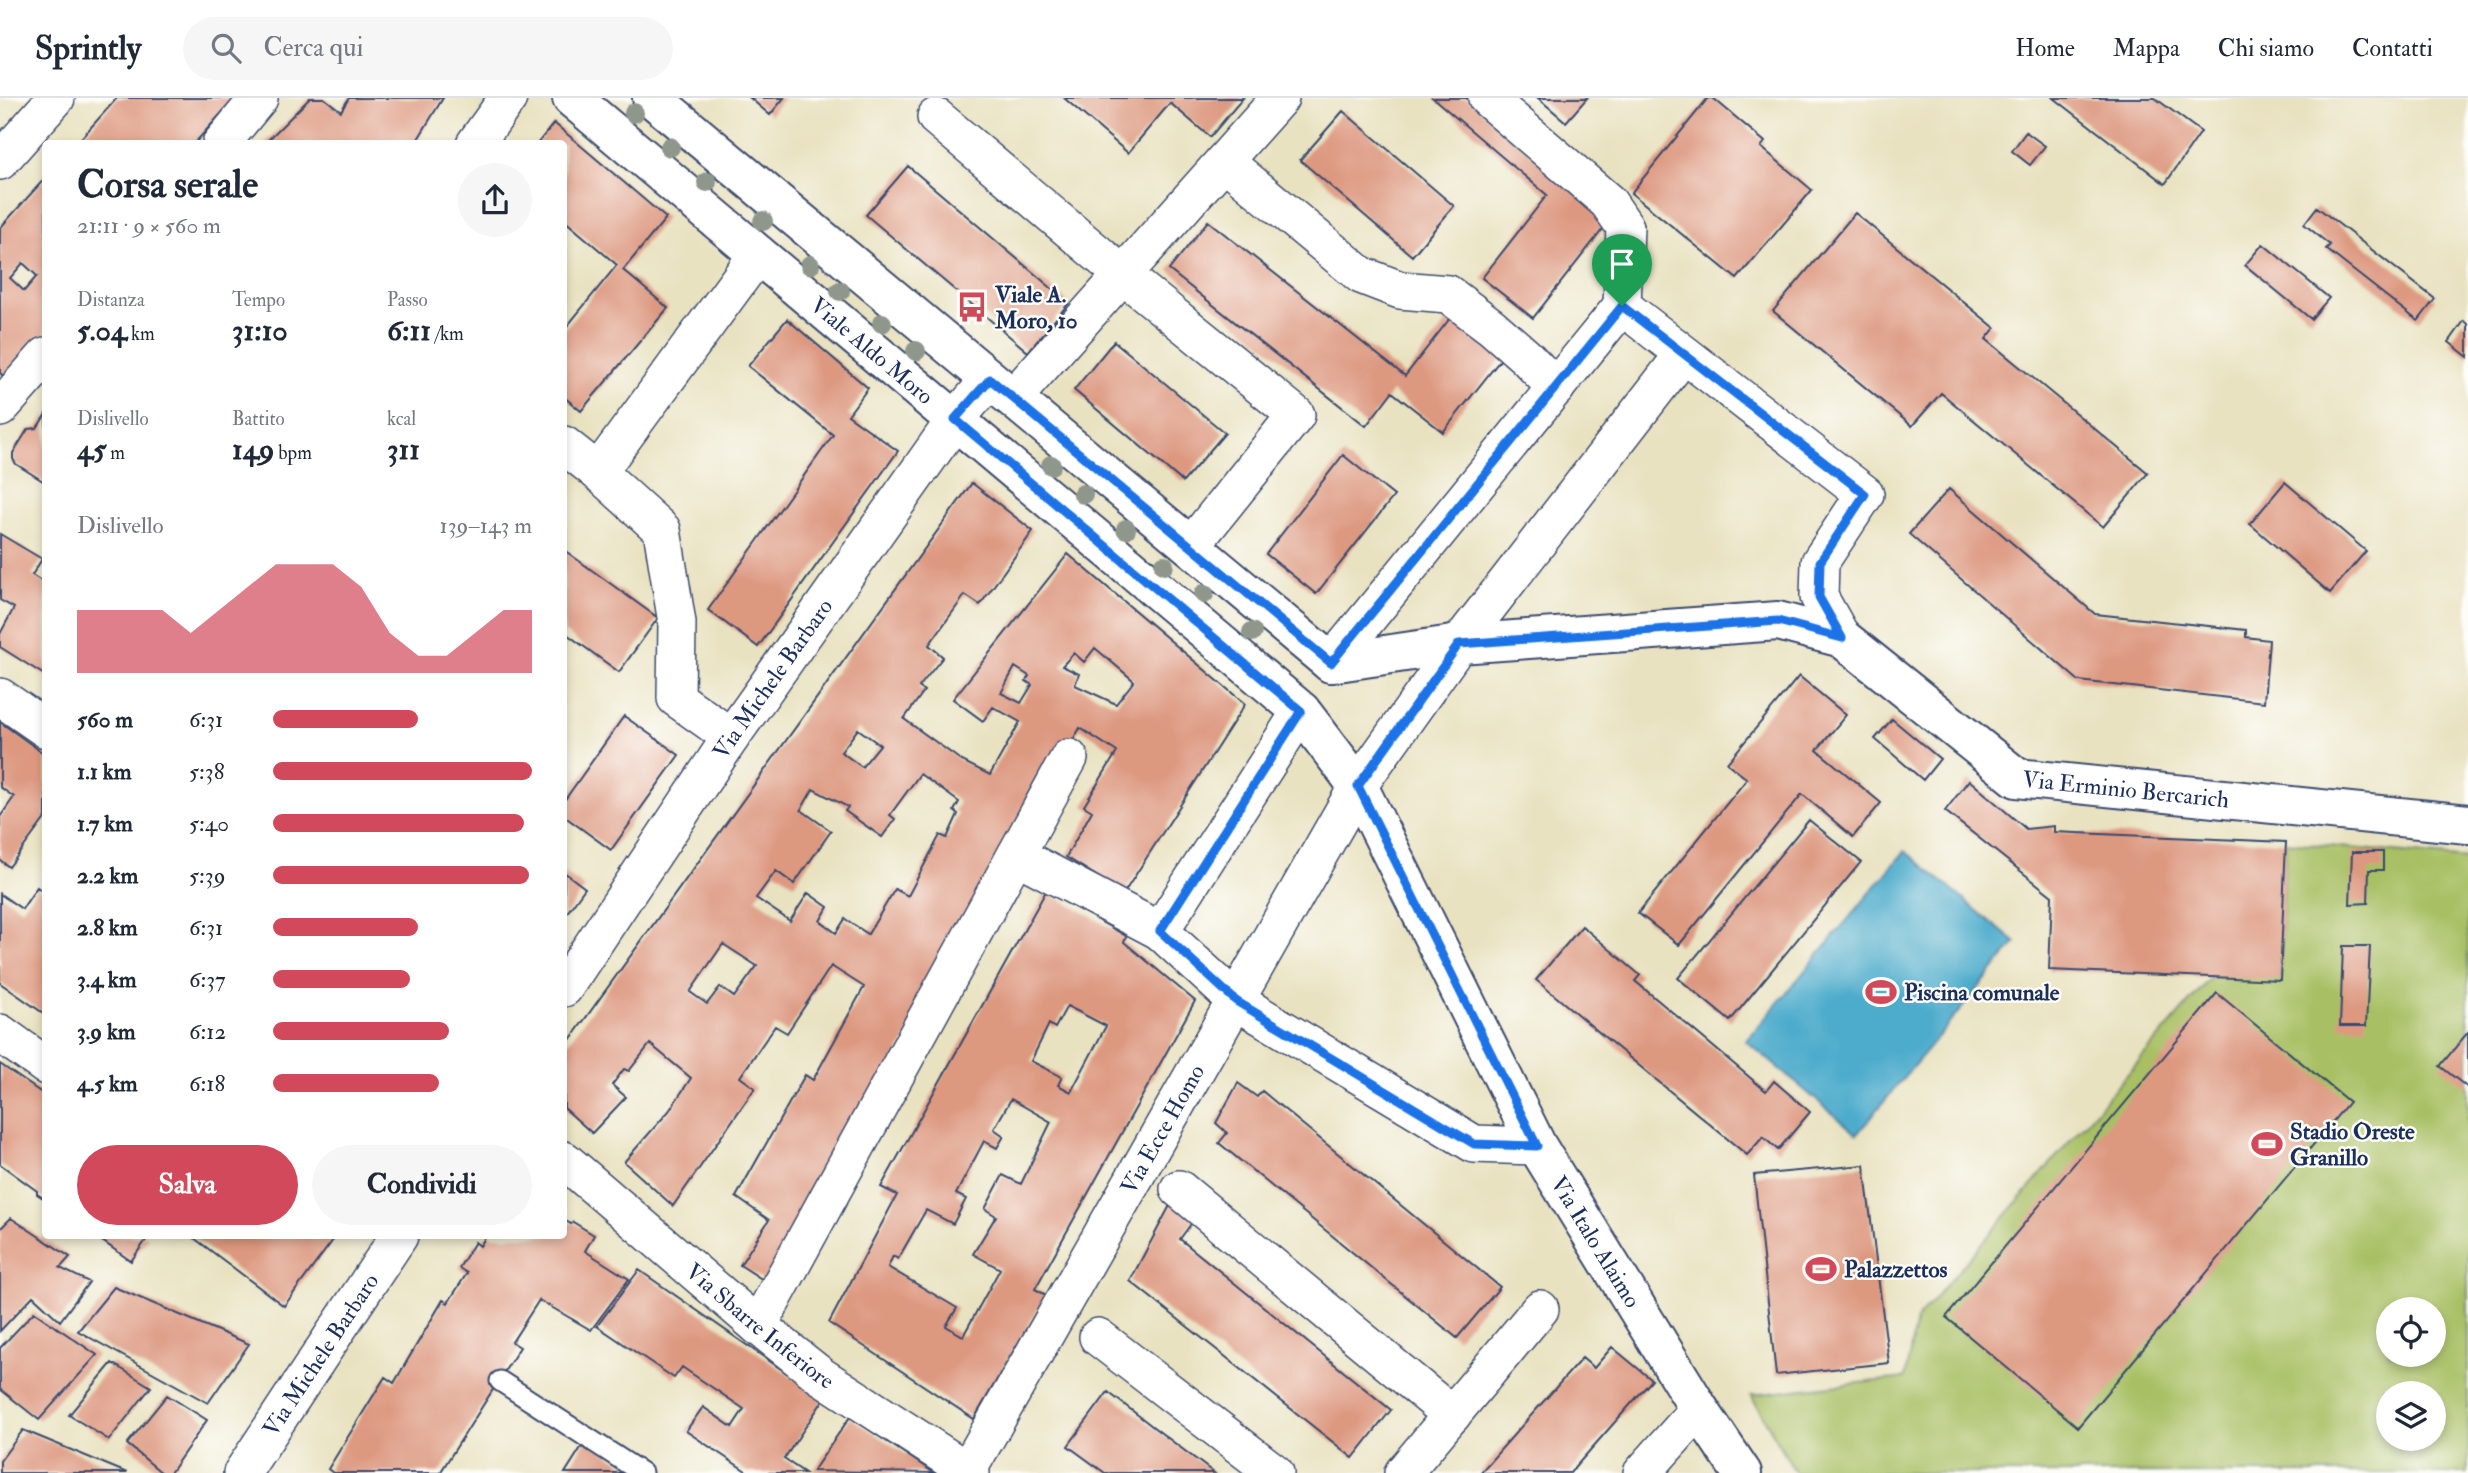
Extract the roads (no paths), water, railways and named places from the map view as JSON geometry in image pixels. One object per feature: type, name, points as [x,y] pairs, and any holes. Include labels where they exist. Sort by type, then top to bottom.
[{"type":"street","points":[[0,161],[56,98]]},
{"type":"street","points":[[224,140],[259,98]]},
{"type":"street","points":[[478,140],[508,98]]},
{"type":"street","name":"Viale Aldo Moro","points":[[572,98],[1301,711]]},
{"type":"street","points":[[652,98],[1331,663]]},
{"type":"street","name":"Via Michele Barbaro","points":[[567,983],[731,737],[955,419],[1002,389],[1123,275],[1280,98]]},
{"type":"street","points":[[1160,931],[1331,663],[1622,306],[1625,227],[1608,202],[1487,98]]},
{"type":"street","points":[[936,117],[1123,275],[1296,415],[1191,545]]},
{"type":"street","points":[[1224,161],[1361,275],[1400,290],[1448,294],[1492,327],[1556,388]]},
{"type":"street","points":[[598,472],[758,254]]},
{"type":"street","points":[[1622,306],[1865,494],[1820,562],[1819,597],[1842,638]]},
{"type":"street","name":"Via Ecce Homo","points":[[968,1472],[1358,786],[1459,644],[1683,355]]},
{"type":"street","points":[[0,408],[42,367]]},
{"type":"street","points":[[567,447],[662,530],[677,623],[676,698],[731,737]]},
{"type":"street","name":"Via Erminio Bercarich","points":[[1331,663],[1459,644],[1778,621],[1842,638],[2017,778],[2468,824]]},
{"type":"street","points":[[0,697],[42,726]]},
{"type":"street","name":"Via Italo Alaimo","points":[[1301,711],[1358,786],[1537,1146],[1699,1409],[1742,1473]]},
{"type":"street","points":[[758,1326],[1069,758]]},
{"type":"street","points":[[1016,855],[1160,931],[1236,1001],[1474,1144],[1537,1146]]},
{"type":"street","points":[[0,1032],[42,1063]]},
{"type":"street","name":"Via Sbarre Inferiore","points":[[567,1163],[758,1326],[821,1376],[968,1472]]},
{"type":"street","points":[[1179,1189],[1452,1415]]},
{"type":"street","name":"Via Michele Barbaro","points":[[242,1473],[397,1239]]},
{"type":"street","points":[[1403,1473],[1540,1309]]},
{"type":"street","points":[[1098,1336],[1275,1473]]},
{"type":"street","points":[[1642,1473],[1699,1409]]},
{"type":"lane","points":[[500,1381],[642,1473]]},
{"type":"water","name":"Piscina comunale","points":[[1905,851],[2016,943],[1857,1134],[1746,1041]]},
{"type":"place","name":"Viale A. Moro, 10","points":[[972,307]]},
{"type":"place","name":"Piscina comunale","points":[[1881,992]]},
{"type":"place","name":"Stadio Oreste Granillo","points":[[2267,1144]]},
{"type":"place","name":"Palazzettos","points":[[1821,1269]]}]
